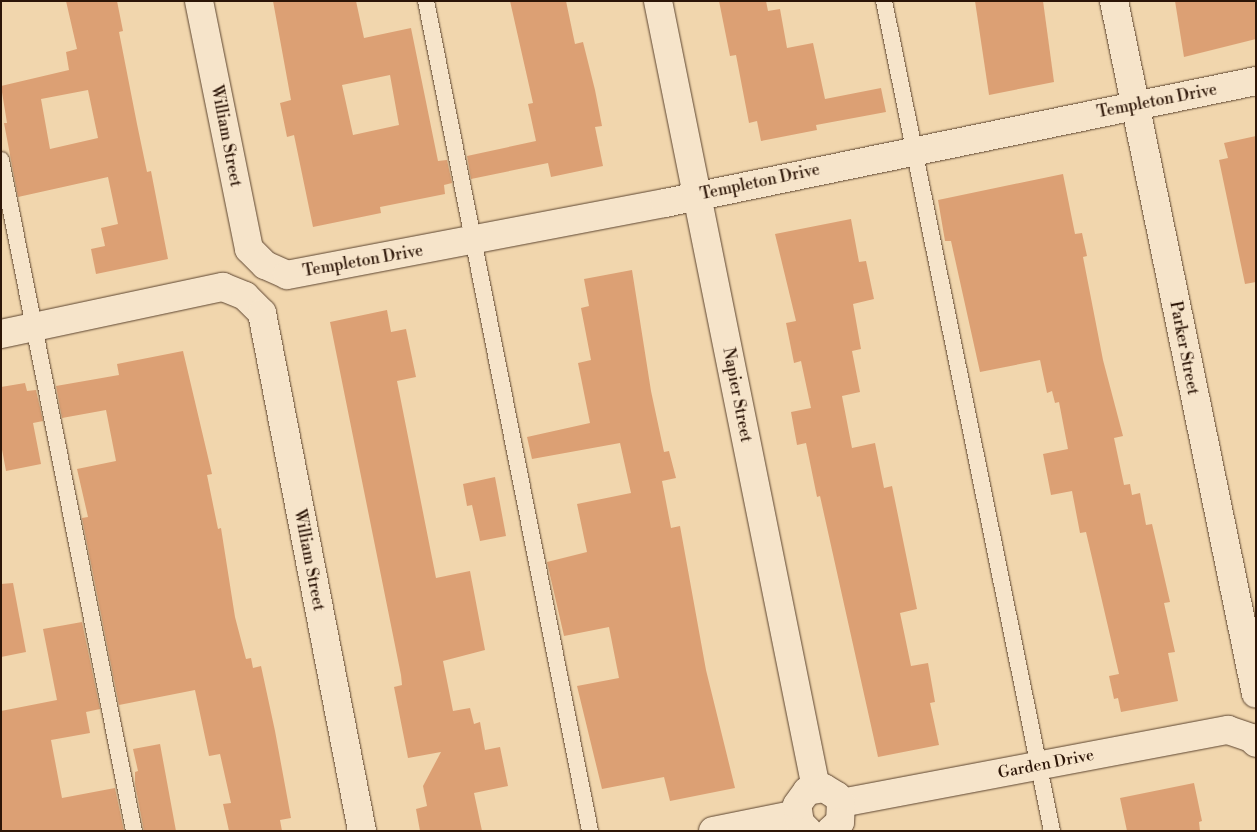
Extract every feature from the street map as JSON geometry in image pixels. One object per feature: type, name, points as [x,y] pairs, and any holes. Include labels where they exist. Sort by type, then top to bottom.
[{"type":"street","name":"William Street","points":[[199,1],[249,249],[265,265]]},
{"type":"street","name":"Napier Street","points":[[658,1],[816,788]]},
{"type":"street","name":"Parker Street","points":[[1114,1],[1256,694]]},
{"type":"street","name":"Templeton Drive","points":[[265,265],[287,275],[697,196],[912,150],[1256,81]]},
{"type":"street","name":"William Street","points":[[34,327],[223,287],[245,296],[262,313],[362,831]]},
{"type":"street","points":[[1,334],[34,327]]},
{"type":"street","name":"Garden Drive","points":[[841,804],[1228,730],[1253,741]]},
{"type":"street","points":[[713,831],[803,822],[801,797],[816,788],[831,791],[841,804],[840,822],[830,831]]},
{"type":"lane","points":[[426,1],[475,240],[590,831]]},
{"type":"lane","points":[[884,1],[912,150],[1052,831]]},
{"type":"lane","points":[[1,160],[134,831]]},
{"type":"building","points":[[66,1],[117,1],[123,31],[119,32],[137,124],[147,172],[151,171],[168,259],[96,274],[91,249],[105,246],[101,228],[118,224],[108,177],[18,197],[4,123],[7,123],[1,86],[69,70],[66,52],[77,49]],"holes":[[[88,90],[98,138],[50,149],[41,99]]]},
{"type":"building","points":[[273,1],[356,1],[364,38],[411,28],[438,161],[447,160],[452,183],[444,185],[445,194],[380,207],[381,213],[313,227],[294,135],[287,137],[280,103],[291,100]],"holes":[[[390,75],[399,125],[353,135],[342,85]]]},
{"type":"building","points":[[510,1],[566,1],[575,44],[583,42],[595,90],[602,126],[595,127],[603,166],[551,177],[548,163],[471,179],[467,156],[536,141],[528,104],[533,103]]},
{"type":"building","points":[[719,1],[766,1],[768,11],[780,9],[787,48],[813,43],[825,99],[881,88],[886,112],[816,125],[817,130],[761,141],[757,121],[749,123],[736,55],[730,56]]},
{"type":"building","points":[[975,1],[1043,1],[1054,82],[989,95]]},
{"type":"building","points":[[1175,1],[1256,1],[1256,39],[1184,57]]},
{"type":"building","points":[[1256,136],[1256,282],[1245,284],[1219,160],[1228,158],[1224,143]]},
{"type":"building","points":[[1063,174],[1075,234],[1082,233],[1087,256],[1083,257],[1103,360],[1123,436],[1114,438],[1124,485],[1130,484],[1132,495],[1140,493],[1146,525],[1152,524],[1170,602],[1164,603],[1175,652],[1168,653],[1178,701],[1121,712],[1118,698],[1114,699],[1109,676],[1119,674],[1086,532],[1080,533],[1072,491],[1051,495],[1043,454],[1068,449],[1059,402],[1055,403],[1052,391],[1047,393],[1040,360],[980,372],[951,241],[945,241],[938,200]]},
{"type":"building","points":[[851,219],[859,262],[866,261],[874,299],[853,304],[861,349],[852,351],[860,392],[842,396],[852,448],[875,443],[884,488],[892,486],[917,609],[900,613],[911,666],[928,663],[935,702],[930,703],[939,745],[878,757],[820,496],[817,497],[806,443],[797,445],[791,412],[811,408],[801,361],[794,363],[786,323],[796,321],[775,234]]},
{"type":"building","points":[[632,270],[651,391],[664,452],[669,451],[676,478],[662,481],[671,528],[680,526],[706,670],[735,788],[670,801],[664,777],[602,789],[577,686],[619,678],[609,627],[564,636],[547,562],[587,552],[577,504],[631,493],[620,443],[532,459],[527,437],[590,423],[578,363],[591,360],[581,308],[589,306],[584,279]]},
{"type":"building","points":[[387,310],[391,332],[406,329],[416,377],[397,381],[436,578],[470,571],[485,650],[443,661],[453,711],[470,708],[474,724],[480,722],[485,750],[500,747],[508,786],[474,793],[482,831],[420,831],[416,809],[427,806],[423,786],[441,752],[408,758],[394,687],[402,685],[401,675],[330,322]]},
{"type":"building","points":[[183,351],[212,474],[207,475],[218,529],[221,528],[235,617],[246,659],[251,658],[253,668],[261,666],[275,731],[291,818],[280,820],[282,831],[229,831],[223,804],[231,803],[220,754],[209,756],[195,690],[119,705],[82,518],[88,517],[77,469],[116,461],[106,410],[62,418],[56,386],[119,375],[117,364]]},
{"type":"building","points":[[25,383],[27,391],[36,390],[43,421],[33,423],[41,464],[6,471],[1,444],[1,387]]},
{"type":"building","points":[[495,477],[506,536],[480,541],[472,505],[467,506],[463,484]]},
{"type":"building","points":[[13,583],[26,652],[1,657],[1,584]]},
{"type":"building","points":[[82,622],[100,709],[86,712],[90,733],[51,740],[62,798],[115,788],[124,831],[1,831],[1,711],[57,700],[43,629]]},
{"type":"building","points":[[160,744],[176,831],[144,831],[135,784],[135,772],[138,771],[133,749]]},
{"type":"building","points":[[1194,783],[1202,821],[1199,822],[1200,831],[1127,831],[1120,798]]}]
